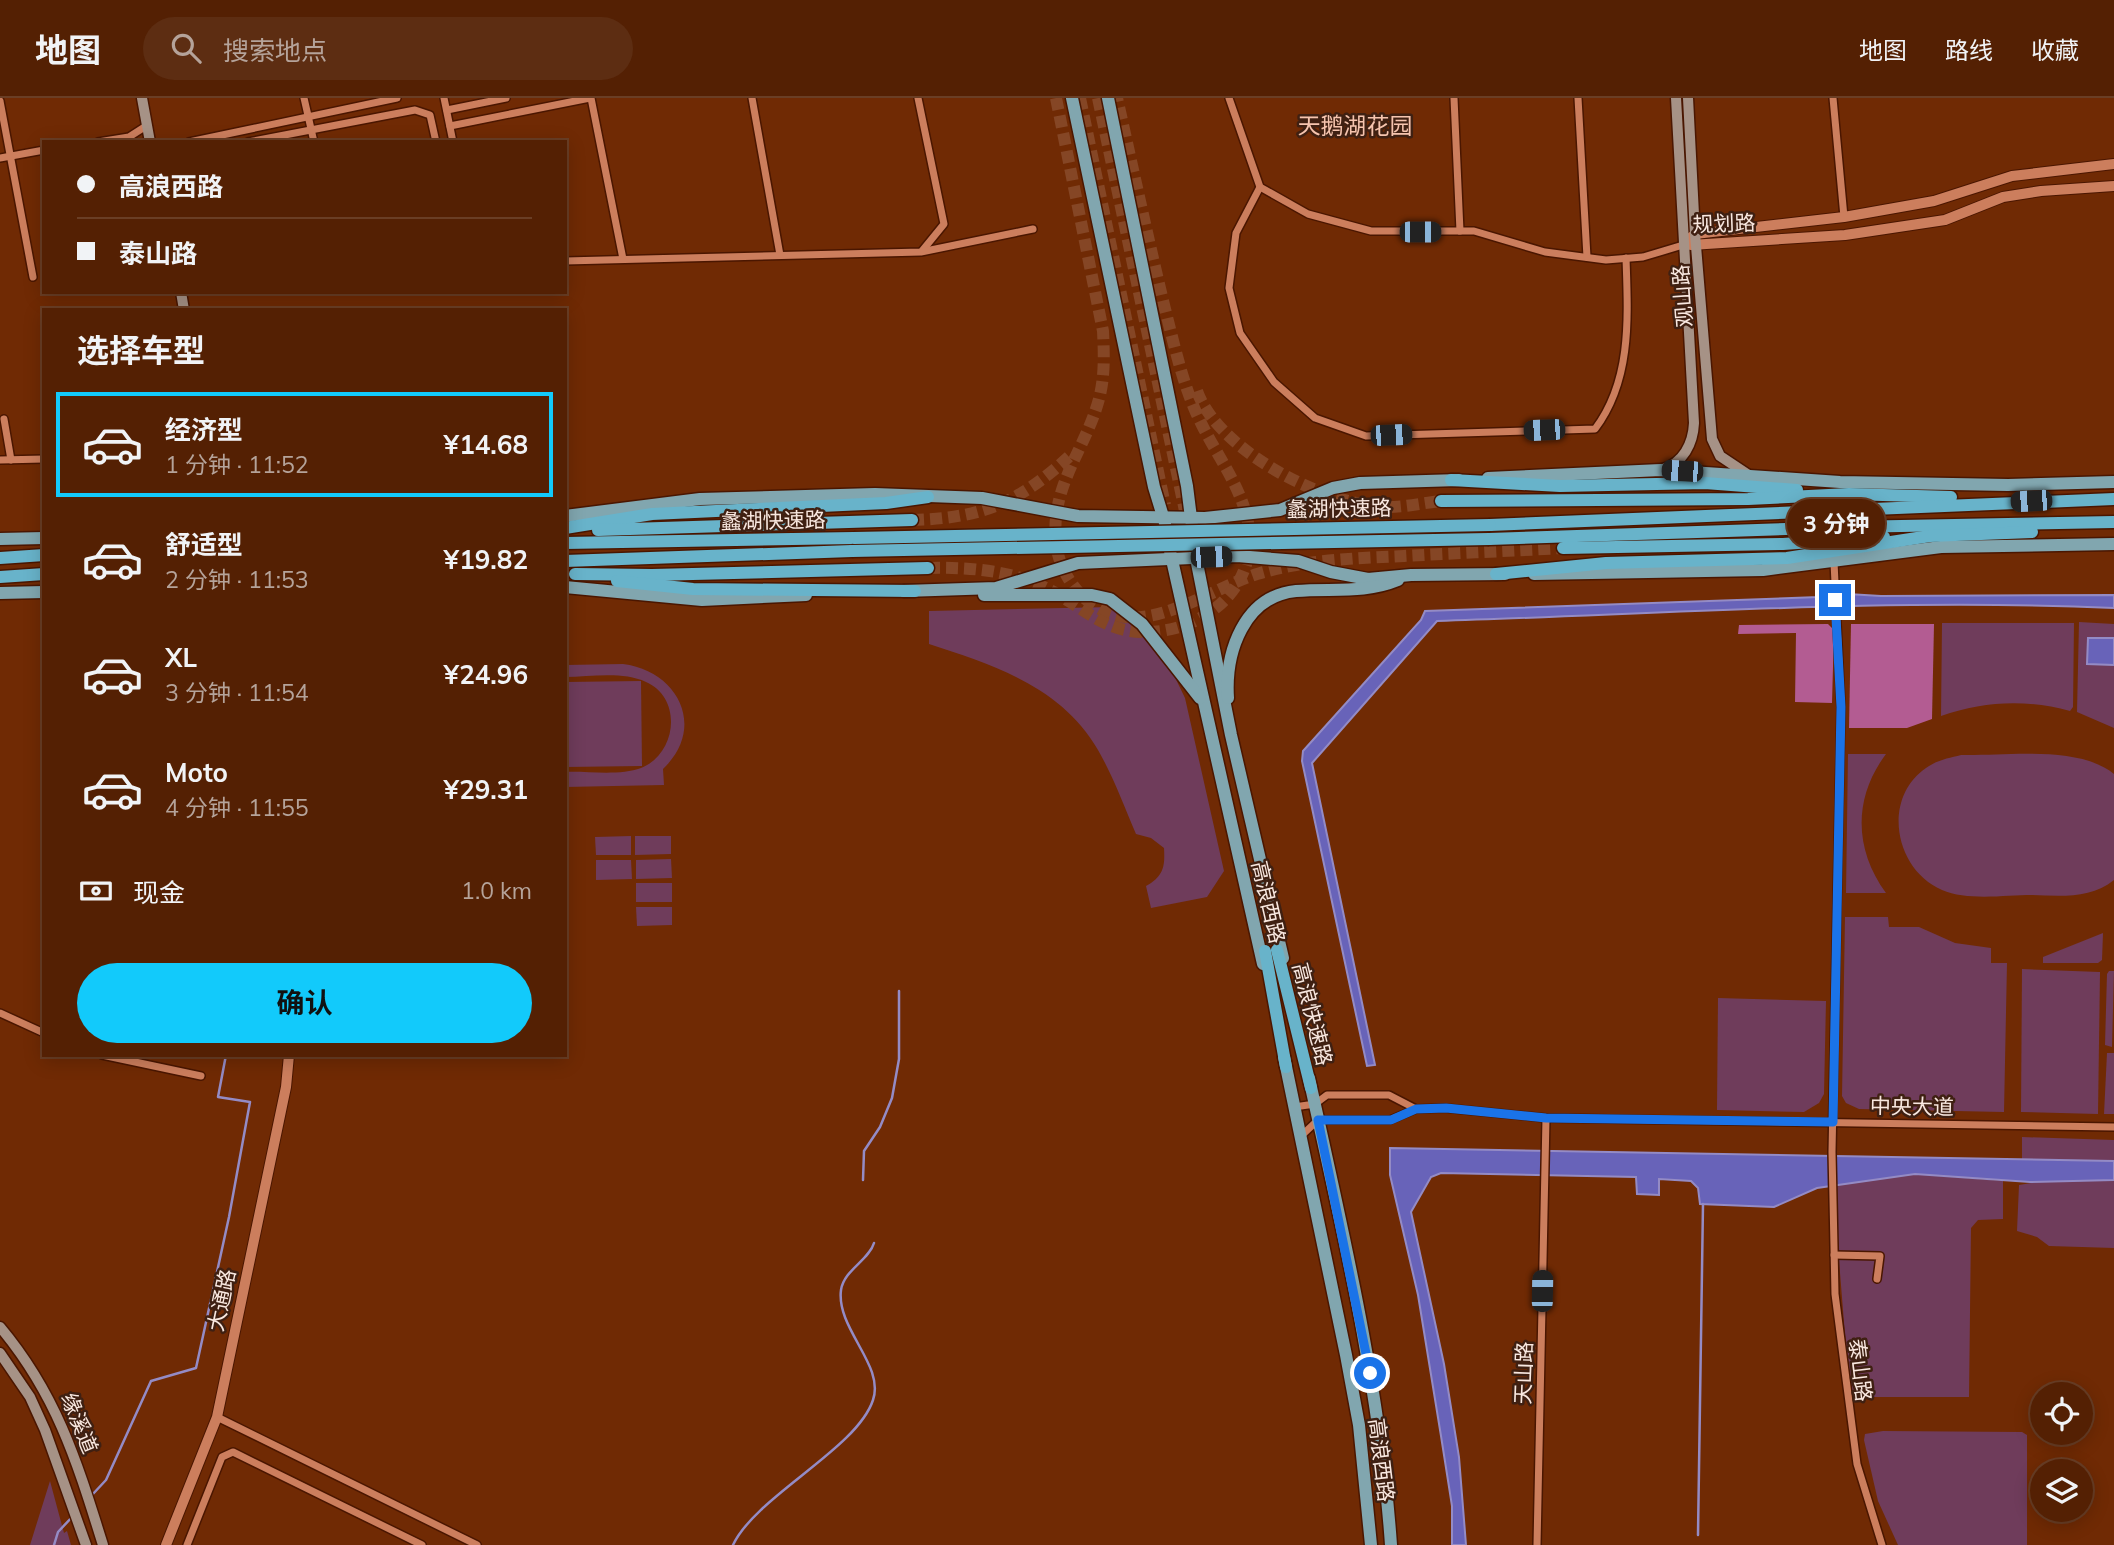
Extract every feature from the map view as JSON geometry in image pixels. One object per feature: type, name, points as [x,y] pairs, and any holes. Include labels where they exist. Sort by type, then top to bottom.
[{"type":"highway","points":[[1451,480],[1560,486],[1705,483],[1849,494],[2031,501]]},
{"type":"highway","points":[[1441,501],[1748,499],[1849,494]]},
{"type":"highway","points":[[567,530],[652,514],[886,503],[928,497]]},
{"type":"highway","name":"蠡湖快速路","points":[[567,561],[853,544],[1490,525],[2114,499]]},
{"type":"highway","points":[[567,530],[912,520]]},
{"type":"highway","name":"蠡湖快速路","points":[[567,544],[1489,539],[1807,528],[2114,522]]},
{"type":"highway","points":[[1563,548],[1783,544],[2114,528]]},
{"type":"highway","points":[[1496,574],[1606,564],[1787,558],[1930,536]]},
{"type":"highway","points":[[0,558],[42,555]]},
{"type":"highway","points":[[570,573],[652,575],[928,568]]},
{"type":"highway","points":[[570,573],[693,589],[915,591]]},
{"type":"highway","points":[[0,577],[42,574]]},
{"type":"highway","name":"高浪快速路","points":[[1286,1067],[1271,950],[1311,1088]]},
{"type":"main road","points":[[140,98],[143,128],[147,140]]},
{"type":"main road","points":[[140,98],[148,140]]},
{"type":"main road","name":"高浪西路","points":[[1072,98],[1154,487],[1286,1067],[1346,1355],[1359,1425],[1371,1545]]},
{"type":"main road","name":"高浪西路","points":[[1108,98],[1187,486],[1196,558],[1231,735],[1315,1104],[1370,1373],[1381,1440],[1391,1545]]},
{"type":"main road","name":"观山路","points":[[1661,470],[1674,466],[1693,438],[1676,98]]},
{"type":"main road","name":"观山路","points":[[1688,98],[1695,234],[1712,439],[1720,456],[1747,474]]},
{"type":"main road","points":[[567,516],[701,499],[875,494],[982,498],[1078,516],[1190,518],[1280,510],[1333,488],[1360,482],[1661,470],[1840,482],[2008,485],[2114,482]]},
{"type":"main road","points":[[0,539],[42,538]]},
{"type":"main road","points":[[567,587],[702,600],[996,588],[1077,563],[1196,558],[1273,557],[1368,579],[1411,575],[1763,570],[1834,562],[1891,551],[1941,547],[2114,544]]},
{"type":"main road","points":[[1231,735],[1228,692],[1233,645],[1254,610],[1278,595],[1295,591],[1375,590],[1411,575]]},
{"type":"main road","points":[[934,590],[1010,597],[1092,595],[1110,599],[1142,624],[1202,702]]},
{"type":"main road","points":[[0,593],[42,592]]},
{"type":"main road","name":"缘溪道","points":[[3,1335],[38,1377],[57,1411],[103,1545]]},
{"type":"main road","name":"缘溪道","points":[[0,1353],[30,1397],[86,1545]]},
{"type":"street","points":[[304,98],[314,140]]},
{"type":"street","points":[[198,140],[397,98]]},
{"type":"street","points":[[444,98],[453,140]]},
{"type":"street","points":[[447,110],[506,98]]},
{"type":"street","points":[[450,126],[590,98],[623,259]]},
{"type":"street","points":[[752,98],[780,255]]},
{"type":"street","points":[[918,98],[944,224],[921,252]]},
{"type":"street","points":[[1229,98],[1260,187],[1308,214],[1371,231],[1474,231],[1545,251],[1587,257],[1643,257],[1683,245]]},
{"type":"street","points":[[1454,98],[1460,231]]},
{"type":"street","points":[[1578,98],[1587,257]]},
{"type":"street","points":[[1833,98],[1844,216]]},
{"type":"street","points":[[0,101],[33,277]]},
{"type":"street","points":[[258,140],[415,110],[430,115],[436,140]]},
{"type":"street","points":[[110,140],[129,137],[143,128]]},
{"type":"street","points":[[0,158],[42,150]]},
{"type":"street","name":"规划路","points":[[1683,245],[1695,234],[1844,216],[1934,201],[2012,176],[2114,164]]},
{"type":"street","name":"规划路","points":[[1683,245],[1845,235],[1945,220],[2003,197],[2114,186]]},
{"type":"street","points":[[1260,187],[1236,233],[1229,288],[1240,333],[1274,382],[1315,418],[1366,436],[1595,429],[1610,408],[1629,337],[1626,258]]},
{"type":"street","points":[[567,261],[921,252],[1033,229]]},
{"type":"street","points":[[4,419],[11,460]]},
{"type":"street","points":[[0,460],[42,459]]},
{"type":"street","points":[[1833,1122],[1841,707],[1834,562]]},
{"type":"street","points":[[0,1013],[42,1032]]},
{"type":"street","points":[[111,1057],[201,1076]]},
{"type":"street","name":"大通路","points":[[166,1545],[217,1417],[289,1057]]},
{"type":"street","points":[[1293,1107],[1315,1104],[1327,1095],[1389,1096],[1416,1109]]},
{"type":"street","name":"中央大道","points":[[1416,1109],[1446,1108],[1546,1118],[2114,1127]]},
{"type":"street","points":[[1300,1138],[1318,1120],[1391,1120],[1416,1109]]},
{"type":"street","name":"天山路","points":[[1537,1545],[1546,1118]]},
{"type":"street","name":"泰山路","points":[[1833,1122],[1834,1255],[1841,1354],[1857,1464],[1882,1545]]},
{"type":"street","points":[[1834,1255],[1880,1256],[1877,1279]]},
{"type":"street","points":[[217,1417],[477,1545]]},
{"type":"street","points":[[187,1545],[222,1457],[233,1452],[422,1545]]},
{"type":"shaded area","points":[[1831,593],[1881,596],[2114,595],[2114,608],[2030,605],[1860,606],[1437,621],[1312,763],[1375,1065],[1367,1066],[1302,761],[1303,751],[1421,620],[1425,611],[1819,597]]},
{"type":"shaded area","points":[[1112,607],[1134,622],[1169,665],[1185,698],[1224,871],[1207,897],[1151,908],[1146,886],[1157,878],[1162,870],[1164,848],[1151,838],[1136,834],[1109,770],[1083,728],[1046,694],[1024,681],[1002,670],[929,644],[929,611]]},
{"type":"shaded area","points":[[2079,622],[2114,624],[2114,728],[2077,712]]},
{"type":"shaded area","points":[[1942,623],[2074,623],[2073,707],[2070,711],[2005,703],[1973,707],[1941,716]]},
{"type":"shaded area","points":[[1828,624],[1834,630],[1832,703],[1795,702],[1796,633],[1738,634],[1739,625]]},
{"type":"shaded area","points":[[1851,624],[1934,624],[1932,719],[1907,728],[1849,728]]},
{"type":"shaded area","points":[[2088,638],[2114,638],[2114,665],[2087,664]]},
{"type":"shaded area","points":[[623,664],[659,677],[671,689],[680,703],[684,719],[683,736],[676,753],[663,769],[664,785],[567,787],[567,772],[614,773],[641,768],[653,761],[662,751],[671,726],[666,700],[646,682],[617,676],[567,677],[567,665]]},
{"type":"shaded area","points":[[641,681],[642,766],[567,767],[567,682]]},
{"type":"shaded area","points":[[1848,754],[1886,754],[1868,788],[1862,824],[1868,859],[1886,893],[1846,893]]},
{"type":"shaded area","points":[[1961,755],[2062,756],[2082,759],[2114,774],[2114,880],[2096,890],[2075,895],[1986,897],[1952,893],[1926,880],[1913,867],[1904,851],[1899,833],[1903,797],[1912,781],[1926,768]]},
{"type":"shaded area","points":[[631,836],[631,855],[596,855],[595,837]]},
{"type":"shaded area","points":[[635,836],[671,836],[671,854],[635,855]]},
{"type":"shaded area","points":[[671,859],[672,878],[636,879],[636,860]]},
{"type":"shaded area","points":[[596,860],[631,860],[632,879],[596,880]]},
{"type":"shaded area","points":[[636,883],[672,883],[672,902],[636,902]]},
{"type":"shaded area","points":[[636,907],[672,907],[672,925],[637,926]]},
{"type":"shaded area","points":[[1845,917],[1888,917],[1889,927],[1919,927],[1955,943],[1991,948],[1991,963],[2007,963],[2004,1112],[1859,1109],[1846,1103],[1842,1096]]},
{"type":"shaded area","points":[[2103,933],[2102,960],[2098,963],[2043,963],[2043,957]]},
{"type":"shaded area","points":[[2022,969],[2100,972],[2098,1114],[2021,1112]]},
{"type":"shaded area","points":[[2109,971],[2114,971],[2112,1047],[2105,1045]]},
{"type":"shaded area","points":[[1718,998],[1826,1001],[1824,1094],[1819,1103],[1804,1112],[1717,1110]]},
{"type":"shaded area","points":[[2107,1053],[2114,1053],[2114,1114],[2104,1114]]},
{"type":"shaded area","points":[[2022,1137],[2114,1140],[2114,1161],[2022,1159]]},
{"type":"shaded area","points":[[1390,1148],[2114,1161],[2114,1180],[2030,1182],[1915,1174],[1817,1188],[1774,1207],[1700,1204],[1698,1188],[1691,1181],[1659,1179],[1659,1195],[1637,1194],[1636,1177],[1441,1173],[1431,1177],[1411,1212],[1444,1364],[1459,1457],[1466,1545],[1452,1545],[1452,1506],[1418,1295],[1390,1175]]},
{"type":"shaded area","points":[[1915,1174],[2003,1181],[2003,1219],[1978,1220],[1971,1228],[1969,1397],[1850,1397],[1833,1186]]},
{"type":"shaded area","points":[[2049,1180],[2114,1180],[2114,1248],[2049,1246],[2037,1237],[2017,1231],[2019,1185]]},
{"type":"shaded area","points":[[1883,1431],[2022,1432],[2027,1435],[2027,1545],[1898,1545],[1878,1501],[1864,1440],[1865,1434]]},
{"type":"shaded area","points":[[50,1481],[64,1533],[67,1531],[71,1545],[30,1545]]},
{"type":"waterway","points":[[863,1180],[864,1151],[880,1127],[892,1098],[899,1059],[899,991]]},
{"type":"waterway","points":[[92,1495],[106,1480],[151,1381],[196,1368],[229,1217],[250,1102],[218,1097],[226,1057]]},
{"type":"waterway","points":[[1698,1535],[1703,1204]]},
{"type":"waterway","points":[[733,1545],[762,1509],[848,1436],[873,1400],[875,1387],[872,1374],[846,1319],[841,1304],[841,1290],[847,1277],[874,1243]]},
{"type":"waterway","points":[[54,1545],[58,1532],[73,1516]]},
{"type":"tunnel","points":[[1056,98],[1103,331],[1104,357],[1099,399],[1063,486],[1056,523],[1058,556],[1069,579],[1085,599],[1106,612],[1135,617],[1170,610],[1257,574],[1293,566],[1349,559],[1563,548]]},
{"type":"tunnel","points":[[1080,98],[1165,505]]},
{"type":"tunnel","points":[[1098,98],[1185,511]]},
{"type":"tunnel","points":[[928,568],[974,569],[1018,577],[1058,594],[1091,616],[1114,627],[1141,632],[1178,627],[1211,612],[1236,586],[1244,569],[1249,551],[1247,518],[1235,486],[1196,412],[1176,354],[1117,98]]},
{"type":"tunnel","points":[[1197,391],[1208,413],[1226,433],[1274,470],[1302,484],[1357,503],[1382,507],[1441,501]]},
{"type":"tunnel","points":[[912,520],[960,516],[1000,504],[1036,484],[1073,453]]},
{"type":"district","name":"天鹅湖花园","points":[[1355,125]]},
{"type":"route","points":[[1370,1373],[1318,1120],[1391,1120],[1416,1109],[1446,1108],[1546,1118],[1833,1122],[1841,707],[1835,600]]}]
